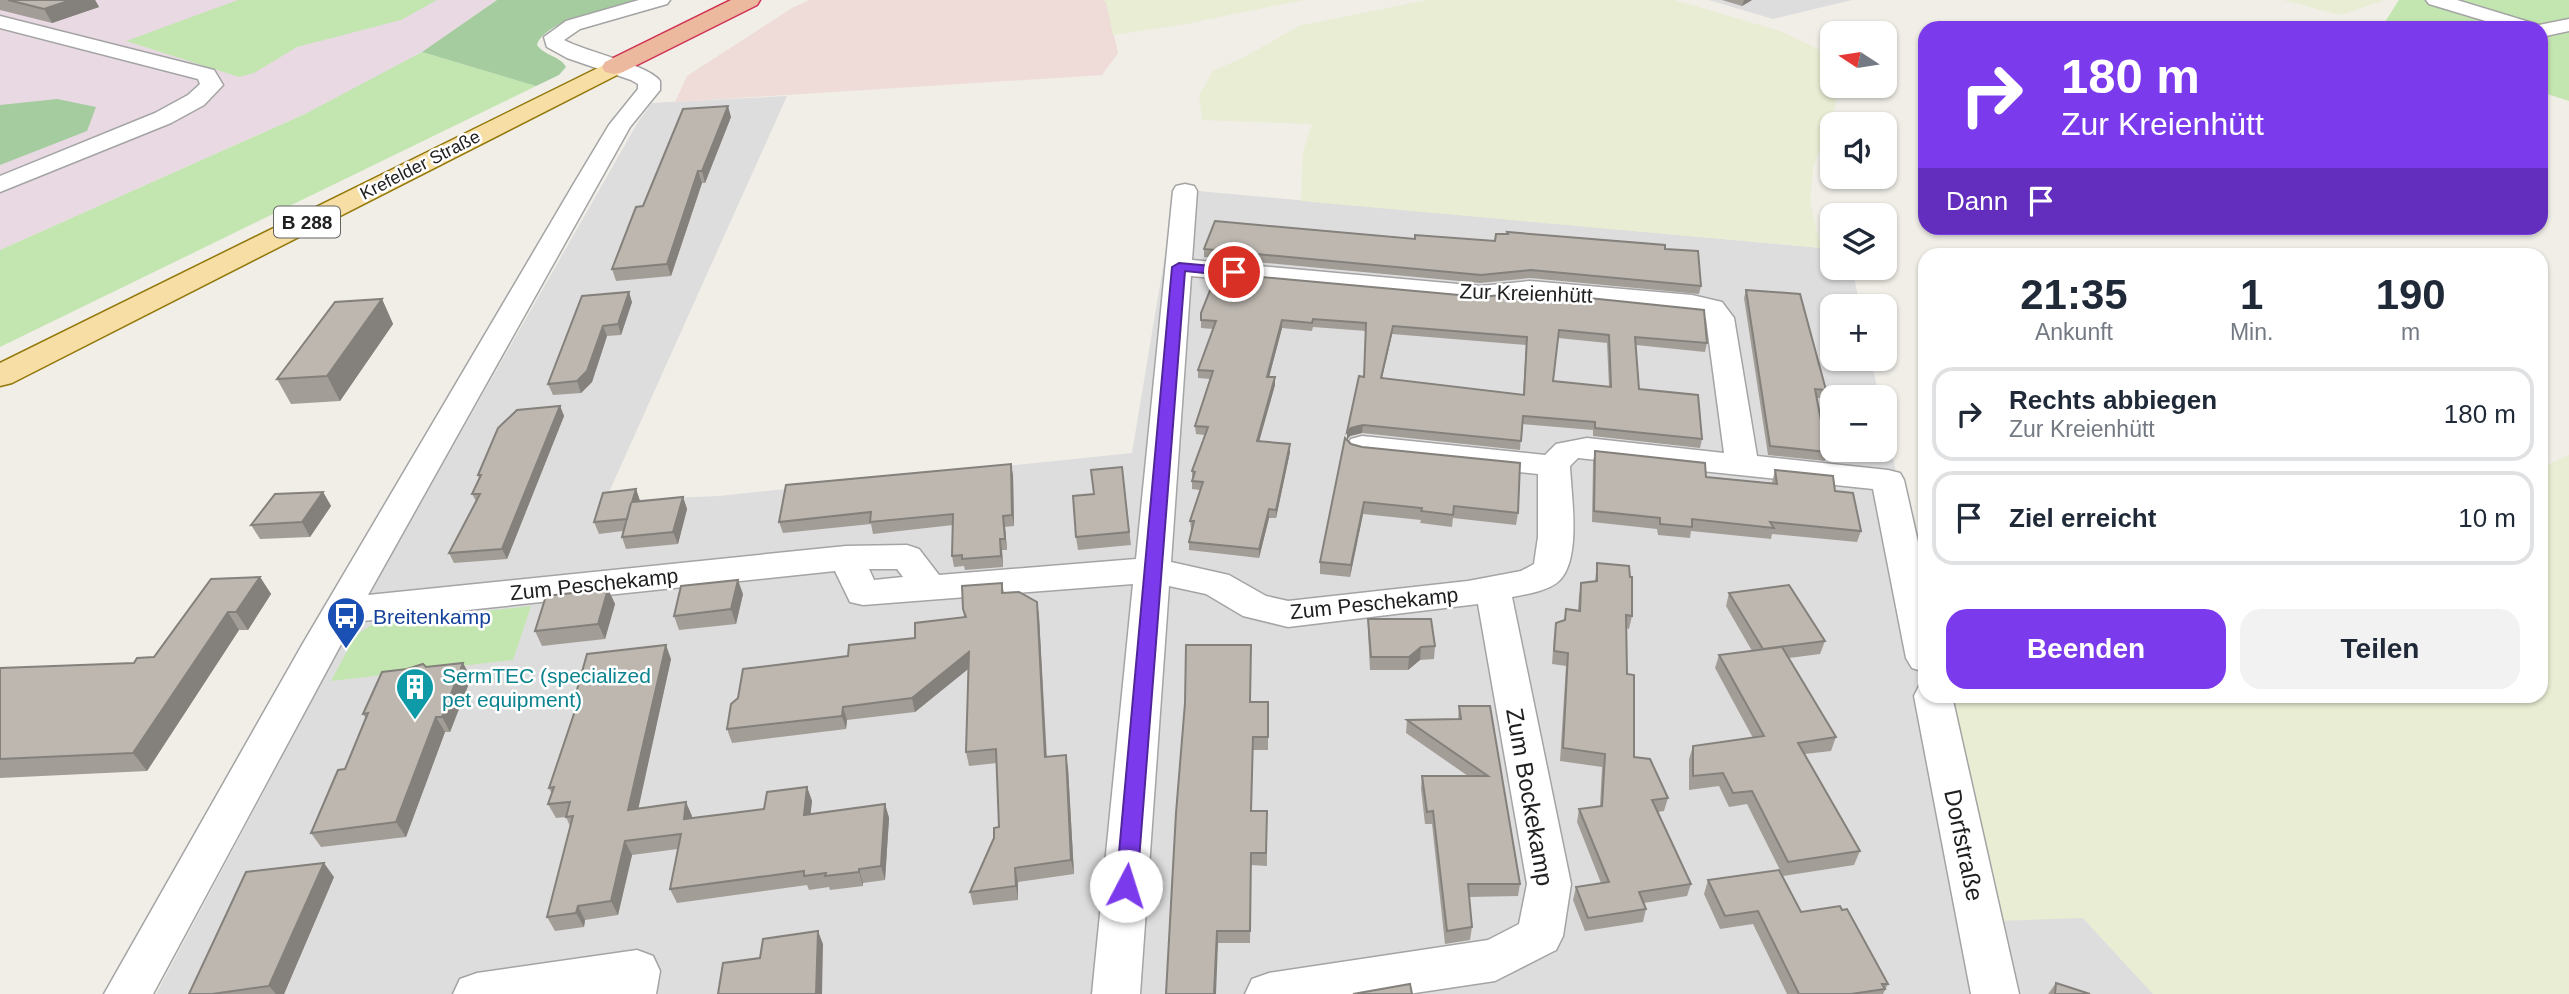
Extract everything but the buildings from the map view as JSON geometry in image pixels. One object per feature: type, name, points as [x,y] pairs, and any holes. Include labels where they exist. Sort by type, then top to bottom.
[{"type":"highway","name":"Krefelder Straße","points":[[606,65],[724,0]]},
{"type":"highway","name":"Krefelder Straße","points":[[606,65],[749,0]]},
{"type":"main road","name":"Krefelder Straße","points":[[0,358],[606,65]]},
{"type":"main road","name":"Krefelder Straße","points":[[0,376],[606,65]]},
{"type":"street","points":[[128,994],[341,610],[614,136],[649,90],[649,80],[564,49],[554,43],[554,37],[573,25],[660,0]]},
{"type":"street","points":[[2436,0],[2507,21]]},
{"type":"street","points":[[0,22],[206,75],[212,85],[197,100],[163,118],[0,185]]},
{"type":"street","points":[[2548,30],[2569,25]]},
{"type":"street","points":[[2548,33],[2569,38]]},
{"type":"street","points":[[1116,994],[1185,191]]},
{"type":"street","name":"Zur Kreienhütt","points":[[1179,267],[1480,294],[1530,289],[1692,303],[1712,308],[1720,318],[1742,464]]},
{"type":"street","points":[[1362,446],[1555,466],[1559,456],[1573,448],[1888,480],[1918,624]]},
{"type":"street","name":"Zum Peschekamp","points":[[341,610],[846,558],[863,593],[1152,570],[1216,584],[1256,607],[1288,614],[1493,590],[1527,583],[1546,574],[1553,560],[1555,466]]},
{"type":"street","name":"Zum Bockekamp","points":[[1269,994],[1495,960],[1540,936],[1549,884],[1493,590]]},
{"type":"street","name":"Dorfstraße","points":[[1934,703],[1994,994]]},
{"type":"street","points":[[477,994],[637,971],[632,994]]},
{"type":"shaded area","points":[[0,0],[497,0],[422,52],[363,85],[305,114],[0,250]]},
{"type":"shaded area","points":[[810,0],[1102,0],[1106,2],[1118,53],[1102,75],[675,102],[687,76],[792,8]]},
{"type":"shaded area","points":[[1709,0],[1852,0],[1773,19]]},
{"type":"shaded area","points":[[787,96],[605,501],[718,496],[1132,453],[1176,189],[1820,248],[1820,280],[1855,280],[1857,294],[1820,294],[1820,371],[1874,371],[1876,385],[1820,385],[1820,462],[1894,462],[1918,569],[1918,703],[1930,703],[2083,918],[2153,994],[156,994],[369,594],[638,122],[652,103]]},
{"type":"green space","points":[[238,0],[437,0],[401,20],[297,47],[254,73],[239,77],[126,41]]},
{"type":"green space","points":[[497,0],[643,0],[584,15],[554,28],[543,36],[537,45],[566,67],[559,75],[536,86],[422,52]]},
{"type":"green space","points":[[1102,0],[1303,0],[1186,24],[1113,35],[1106,2]]},
{"type":"green space","points":[[1427,0],[1674,0],[1780,31],[1820,50],[1820,98],[1837,98],[1833,112],[1820,112],[1820,148],[1813,168],[1810,202],[1820,248],[1301,201],[1303,152],[1312,124],[1202,120],[1199,95],[1214,70],[1243,58],[1299,26]]},
{"type":"green space","points":[[2283,0],[2385,0],[2341,15]]},
{"type":"green space","points":[[2399,0],[2569,0],[2569,101],[2548,94],[2548,21],[2386,21]]},
{"type":"green space","points":[[422,52],[536,86],[0,347],[0,250],[305,114]]},
{"type":"green space","points":[[57,99],[96,107],[87,131],[0,165],[0,105]]},
{"type":"green space","points":[[2569,455],[2569,994],[2153,994],[2083,918],[1997,921],[1949,703],[2548,703],[2548,465]]},
{"type":"green space","points":[[531,606],[513,660],[331,681],[355,636],[374,623]]},
{"type":"place","name":"Breitenkamp","points":[[346,650]]},
{"type":"place","name":"SermTEC (specialized pet equipment)","points":[[415,721]]},
{"type":"route","points":[[1126,886],[1179,267],[1234,272]]}]
